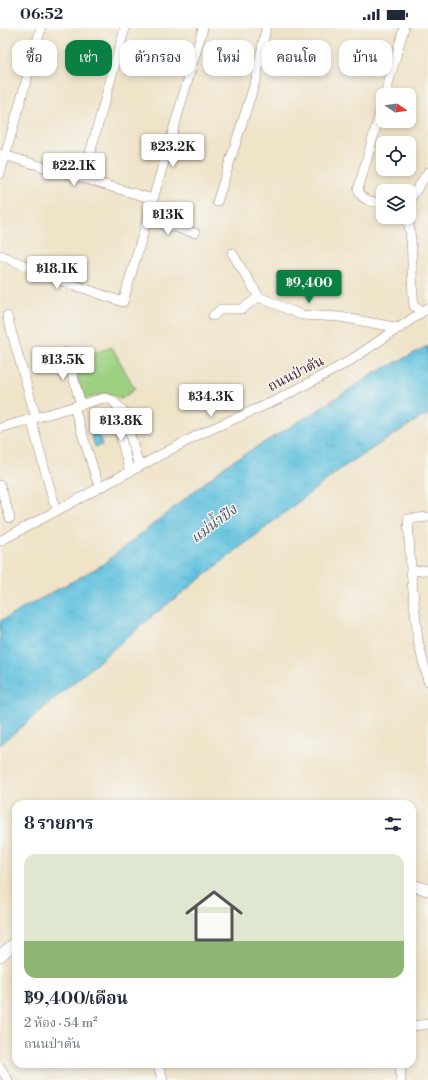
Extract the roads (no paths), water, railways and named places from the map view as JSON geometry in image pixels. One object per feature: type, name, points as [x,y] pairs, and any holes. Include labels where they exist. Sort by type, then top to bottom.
[{"type":"street","points":[[0,174],[2,155],[41,28]]},
{"type":"street","points":[[83,178],[125,28]]},
{"type":"street","points":[[0,255],[51,277],[123,302],[203,28]]},
{"type":"street","points":[[217,202],[256,79],[266,28]]},
{"type":"street","points":[[387,88],[404,28]]},
{"type":"street","points":[[376,127],[358,190],[360,196],[367,201],[376,202]]},
{"type":"street","points":[[2,155],[153,199]]},
{"type":"street","points":[[416,190],[428,172]]},
{"type":"street","points":[[147,220],[195,233]]},
{"type":"street","points":[[409,224],[413,242],[411,287],[414,306],[426,310]]},
{"type":"street","points":[[232,253],[259,297],[302,314],[340,317],[400,328]]},
{"type":"street","points":[[213,316],[221,309],[242,309],[259,297]]},
{"type":"street","name":"ถนนป่าตัน","points":[[0,541],[198,435],[279,399],[348,362],[426,310]]},
{"type":"street","points":[[7,316],[54,503]]},
{"type":"street","points":[[66,352],[77,406],[96,481]]},
{"type":"street","points":[[0,428],[104,398],[112,400],[124,412],[139,467]]},
{"type":"street","points":[[119,407],[115,415],[130,472]]},
{"type":"street","points":[[0,485],[10,518]]},
{"type":"street","points":[[428,517],[408,519],[411,571],[418,641],[428,681]]},
{"type":"street","points":[[411,571],[428,570]]},
{"type":"street","points":[[418,641],[428,640]]},
{"type":"street","points":[[416,886],[428,890]]},
{"type":"street","points":[[0,956],[12,946]]},
{"type":"street","points":[[416,1026],[428,1024]]},
{"type":"street","points":[[0,1068],[8,1080]]},
{"type":"street","points":[[159,1068],[163,1080]]},
{"type":"street","points":[[400,1068],[401,1080]]},
{"type":"water","name":"แม่น้ำปิง","points":[[428,346],[428,415],[420,418],[342,468],[155,614],[0,745],[0,621],[102,565],[228,464],[315,412],[373,374]]},
{"type":"water","points":[[97,426],[102,445],[95,447],[89,428]]}]
